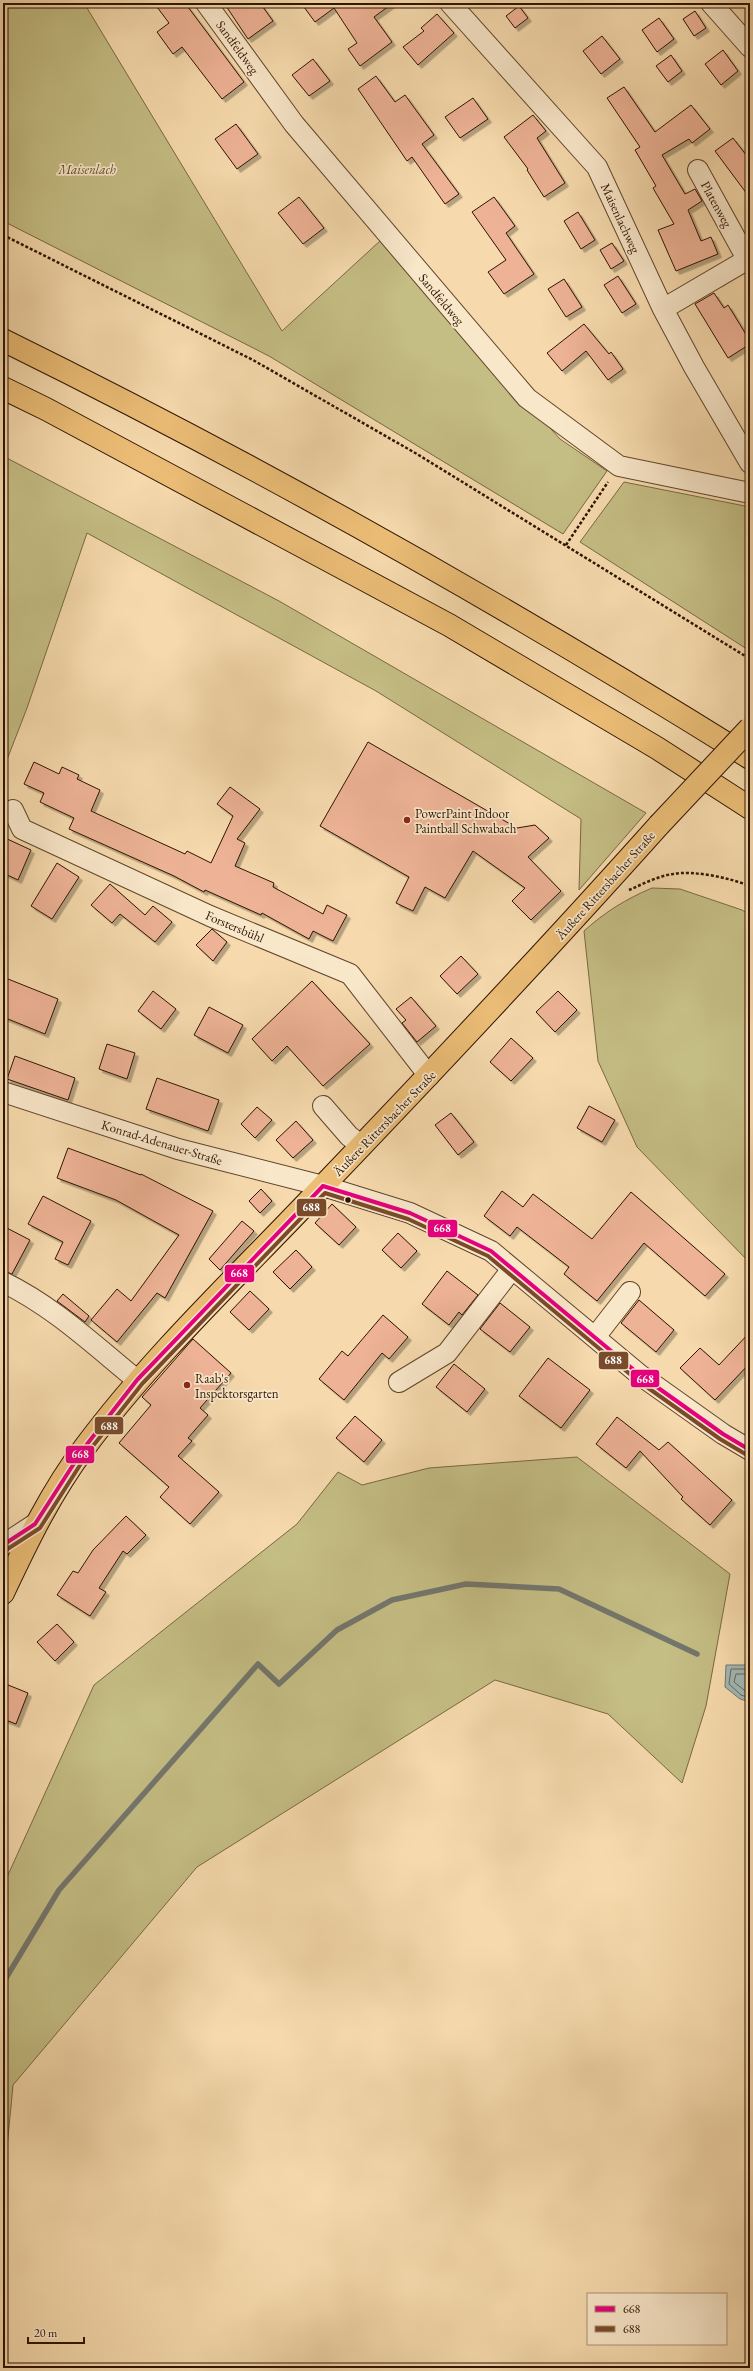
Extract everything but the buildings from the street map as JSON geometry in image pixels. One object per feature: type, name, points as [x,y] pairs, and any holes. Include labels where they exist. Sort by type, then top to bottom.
[{"type":"main road","points":[[3,340],[104,390],[394,546],[533,625],[750,758]]},
{"type":"main road","points":[[3,388],[449,625],[657,748],[750,808]]},
{"type":"main road","name":"Äußere Rittersbacher Straße","points":[[3,1593],[35,1524],[84,1448],[137,1380],[429,1076],[750,728]]},
{"type":"street","name":"Sandfeldweg","points":[[206,3],[294,124],[527,398],[619,466],[750,493]]},
{"type":"street","name":"Maisenlachweg","points":[[450,3],[597,167],[664,309],[694,366],[750,463]]},
{"type":"street","points":[[711,3],[750,47]]},
{"type":"street","name":"Platenweg","points":[[664,309],[749,258],[698,170]]},
{"type":"street","name":"Forstersbühl","points":[[13,810],[22,828],[210,916],[350,974],[429,1076]]},
{"type":"street","name":"Konrad-Adenauer-Straße","points":[[3,1092],[178,1149],[324,1186],[410,1213],[491,1251],[640,1375],[723,1434],[750,1450]]},
{"type":"street","points":[[323,1106],[349,1136],[362,1146]]},
{"type":"street","points":[[399,1382],[447,1353],[512,1269]]},
{"type":"street","points":[[3,1282],[24,1292],[58,1315],[137,1380]]},
{"type":"street","points":[[595,1337],[630,1292]]},
{"type":"street","points":[[3,1545],[35,1524]]},
{"type":"path","points":[[3,235],[253,360],[417,454],[750,659]]},
{"type":"path","points":[[566,545],[619,466]]},
{"type":"path","points":[[622,893],[647,882],[674,874],[706,875],[738,881],[750,886]]},
{"type":"green space","name":"Maisenlach","points":[[3,3],[84,3],[282,331],[381,240],[560,439],[607,471],[563,534],[269,356],[3,221]]},
{"type":"green space","points":[[3,456],[279,601],[646,813],[579,890],[581,819],[376,691],[87,533],[27,708],[3,770]]},
{"type":"green space","points":[[624,482],[750,507],[750,651],[580,542]]},
{"type":"green space","points":[[652,888],[680,889],[742,910],[750,915],[750,1263],[637,1147],[598,1061],[584,931],[616,906]]},
{"type":"green space","points":[[577,1457],[730,1574],[706,1706],[682,1783],[608,1714],[495,1680],[197,1867],[13,2085],[3,2190],[3,1886],[94,1685],[297,1524],[338,1472],[362,1485],[429,1468]]},
{"type":"water","points":[[726,1665],[750,1665],[750,1702],[740,1699],[725,1687]]},
{"type":"waterway","points":[[3,1983],[59,1890],[258,1664],[279,1684],[337,1630],[392,1600],[466,1584],[559,1589],[697,1654]]},
{"type":"transit line","name":"668","points":[[323,1186],[410,1213],[491,1251],[640,1375],[723,1434],[750,1450]]},
{"type":"transit line","name":"668","points":[[3,1545],[35,1524],[84,1448],[137,1380],[323,1186]]},
{"type":"transit line","name":"688","points":[[6,1550],[40,1528],[89,1451],[142,1384],[325,1193],[408,1219],[488,1256],[637,1380],[720,1439],[747,1455]]},
{"type":"place","name":"PowerPaint Indoor Paintball Schwabach","points":[[407,820]]},
{"type":"place","name":"Raab's Inspektorsgarten","points":[[187,1385]]}]
